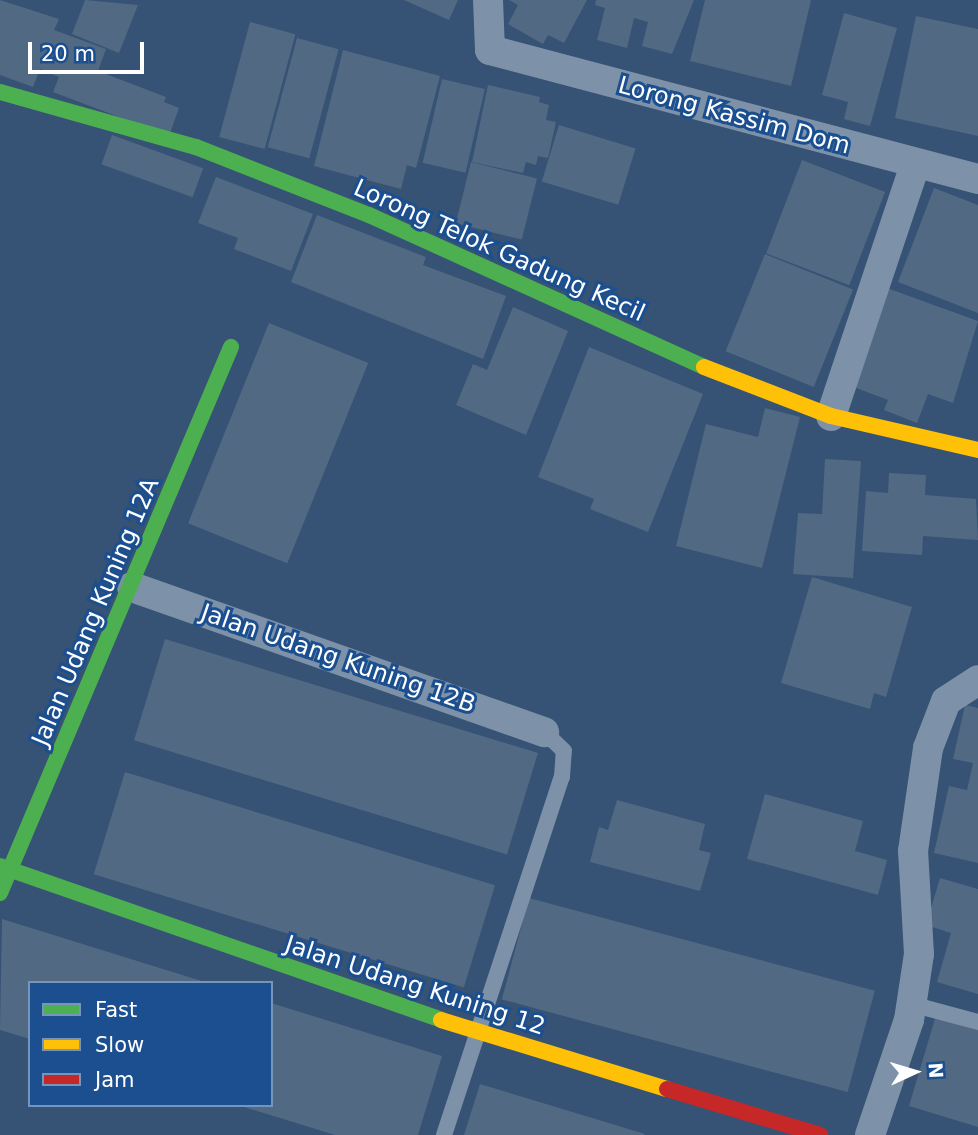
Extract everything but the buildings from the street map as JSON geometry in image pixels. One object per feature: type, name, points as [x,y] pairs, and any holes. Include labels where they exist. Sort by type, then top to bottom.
[{"type":"street","name":"Lorong Kassim Dom","points":[[488,0],[490,50],[915,165],[978,179]]},
{"type":"street","name":"Lorong Telok Gadung Kecil","points":[[0,92],[196,147],[369,215],[673,355],[831,416],[978,450]]},
{"type":"street","points":[[831,416],[915,165]]},
{"type":"street","name":"Jalan Udang Kuning 12A","points":[[0,893],[5,869],[132,587],[231,347]]},
{"type":"street","name":"Jalan Udang Kuning 12B","points":[[132,587],[544,732]]},
{"type":"street","points":[[870,1135],[911,1004],[919,954],[913,851],[928,748],[946,701],[978,680]]},
{"type":"street","name":"Jalan Udang Kuning 12","points":[[5,869],[477,1033],[820,1135]]},
{"type":"lane","points":[[444,1135],[562,777],[564,751],[544,732]]},
{"type":"lane","points":[[911,1004],[978,1021]]},
{"type":"traffic: fast","points":[[0,92],[196,147],[369,215],[704,367]]},
{"type":"traffic: fast","points":[[0,893],[231,347]]},
{"type":"traffic: fast","points":[[0,866],[441,1020]]},
{"type":"traffic: slow","points":[[704,367],[831,416],[978,450]]},
{"type":"traffic: slow","points":[[441,1020],[667,1089]]},
{"type":"traffic: jam","points":[[667,1089],[820,1135]]}]
